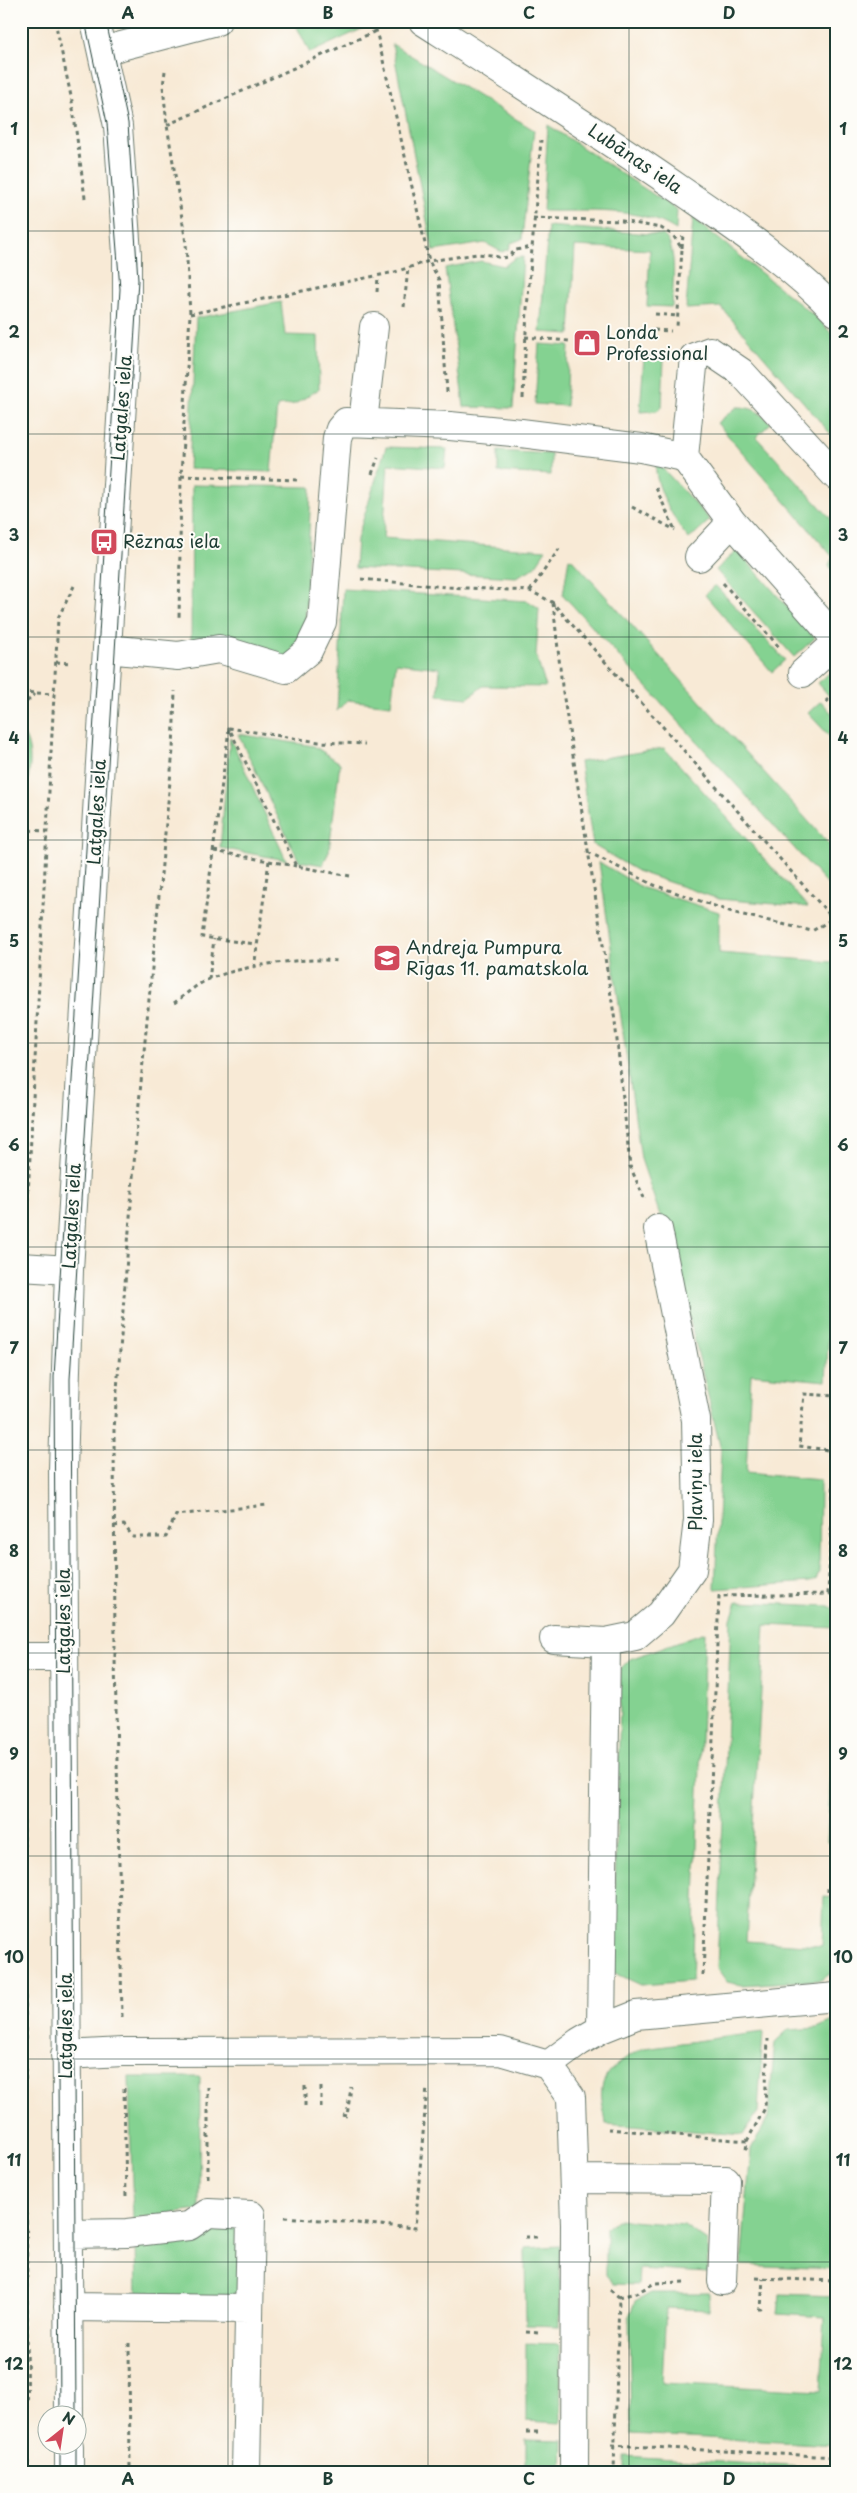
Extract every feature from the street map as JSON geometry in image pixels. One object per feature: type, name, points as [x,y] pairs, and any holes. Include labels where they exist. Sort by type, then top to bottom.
[{"type":"street","name":"Latgales iela","points":[[69,2406],[65,2055],[63,1470],[69,1270],[128,322],[127,254],[118,126],[95,21]]},
{"type":"street","points":[[102,51],[217,21]]},
{"type":"street","name":"Lubānas iela","points":[[423,21],[614,143],[765,248],[836,312]]},
{"type":"street","points":[[363,422],[374,327]]},
{"type":"street","points":[[684,457],[694,357],[710,351],[741,372],[836,476]]},
{"type":"street","points":[[107,649],[178,656],[219,649],[240,653],[286,669],[308,651],[322,622],[340,429],[346,422],[363,422],[450,426],[522,433],[641,448],[684,457],[732,522],[836,641],[803,673]]},
{"type":"street","points":[[699,557],[732,522]]},
{"type":"street","name":"Pļaviņu iela","points":[[554,1639],[606,1642],[635,1636],[662,1614],[692,1570],[698,1520],[696,1420],[658,1229]]},
{"type":"street","points":[[23,1267],[69,1270]]},
{"type":"street","points":[[601,2029],[606,1642]]},
{"type":"street","points":[[21,1657],[64,1657]]},
{"type":"street","points":[[548,2065],[579,2042],[601,2029],[636,2015],[836,1997]]},
{"type":"street","points":[[65,2055],[123,2052],[500,2051],[548,2065],[571,2097],[574,2179],[574,2472]]},
{"type":"street","points":[[574,2179],[726,2180],[722,2281]]},
{"type":"street","points":[[68,2234],[127,2233],[189,2226],[208,2213],[251,2215],[246,2472]]},
{"type":"street","points":[[68,2307],[249,2309]]},
{"type":"street","points":[[69,2456],[69,2472]]},
{"type":"path","points":[[56,21],[72,101],[86,205]]},
{"type":"path","points":[[374,21],[429,261],[439,280],[450,426]]},
{"type":"path","points":[[167,125],[376,31]]},
{"type":"path","points":[[127,2233],[114,1526],[114,1430],[125,1272],[173,750],[178,656],[181,476],[190,314],[186,243],[167,125],[163,86],[168,33]]},
{"type":"path","points":[[522,433],[525,337],[533,218],[622,221],[661,228],[672,235],[682,249],[676,332],[654,330]]},
{"type":"path","points":[[190,314],[386,274],[429,261],[477,254],[501,258],[508,257],[516,250],[531,247]]},
{"type":"path","points":[[655,314],[678,316]]},
{"type":"path","points":[[525,337],[569,341]]},
{"type":"path","points":[[370,479],[380,452]]},
{"type":"path","points":[[181,476],[334,481]]},
{"type":"path","points":[[652,479],[675,531]]},
{"type":"path","points":[[632,507],[664,523],[675,531],[836,710]]},
{"type":"path","points":[[530,591],[559,549]]},
{"type":"path","points":[[326,576],[446,588],[530,591],[552,602],[835,920],[812,931],[735,913],[654,885],[588,852]]},
{"type":"path","points":[[23,1267],[58,618],[75,583]]},
{"type":"path","points":[[552,602],[562,686],[615,1021],[630,1166],[658,1229]]},
{"type":"path","points":[[21,692],[54,694]]},
{"type":"path","points":[[21,707],[36,693]]},
{"type":"path","points":[[229,728],[319,742],[365,744]]},
{"type":"path","points":[[229,728],[202,937],[256,944]]},
{"type":"path","points":[[229,728],[296,866]]},
{"type":"path","points":[[21,767],[28,768]]},
{"type":"path","points":[[21,830],[46,831]]},
{"type":"path","points":[[214,851],[350,876]]},
{"type":"path","points":[[254,968],[269,861]]},
{"type":"path","points":[[209,980],[214,939]]},
{"type":"path","points":[[174,1003],[209,980],[254,968],[318,959],[340,961]]},
{"type":"path","points":[[835,1450],[799,1446],[804,1394],[836,1396]]},
{"type":"path","points":[[828,1594],[836,1435]]},
{"type":"path","points":[[114,1526],[124,1525],[133,1537],[166,1537],[176,1515],[268,1505]]},
{"type":"path","points":[[703,2009],[718,1596],[828,1594],[836,1597]]},
{"type":"path","points":[[23,1689],[23,2143],[28,2472]]},
{"type":"path","points":[[828,1888],[828,1892],[836,1892]]},
{"type":"path","points":[[745,2160],[747,2141],[765,2108],[770,2003]]},
{"type":"path","points":[[208,2081],[208,2213]]},
{"type":"path","points":[[305,2082],[305,2110]]},
{"type":"path","points":[[321,2083],[321,2110]]},
{"type":"path","points":[[343,2115],[347,2116],[352,2083]]},
{"type":"path","points":[[251,2215],[414,2228],[427,2086]]},
{"type":"path","points":[[604,2129],[747,2141]]},
{"type":"path","points":[[758,2309],[762,2309],[763,2278]]},
{"type":"path","points":[[128,2308],[130,2472]]},
{"type":"path","points":[[574,2441],[836,2457]]},
{"type":"green space","points":[[294,21],[364,21],[366,27],[310,53]]},
{"type":"green space","points":[[392,44],[534,130],[522,239],[511,243],[509,249],[502,252],[485,243],[433,251]]},
{"type":"green space","points":[[548,125],[677,210],[676,230],[662,222],[629,214],[594,211],[543,211]]},
{"type":"green space","points":[[693,218],[817,318],[836,338],[836,440],[721,307],[686,309]]},
{"type":"green space","points":[[548,226],[663,235],[668,241],[673,258],[672,307],[647,306],[650,250],[575,246],[570,334],[540,332]]},
{"type":"green space","points":[[523,257],[513,408],[464,407],[445,268],[481,261],[504,266],[515,258]]},
{"type":"green space","points":[[281,302],[285,335],[318,336],[319,389],[295,404],[277,406],[271,472],[189,469],[196,318]]},
{"type":"green space","points":[[539,344],[569,346],[566,406],[535,404]]},
{"type":"green space","points":[[644,356],[664,358],[662,407],[657,411],[640,412]]},
{"type":"green space","points":[[737,407],[756,411],[771,423],[756,437],[836,524],[836,576],[829,565],[833,557],[717,423]]},
{"type":"green space","points":[[386,447],[447,449],[445,468],[388,464],[383,538],[546,550],[534,568],[516,577],[355,568],[357,539]]},
{"type":"green space","points":[[498,451],[551,454],[551,475],[498,472]]},
{"type":"green space","points":[[657,462],[710,520],[689,539],[678,524],[661,490],[657,479]]},
{"type":"green space","points":[[192,485],[311,487],[305,629],[297,649],[284,662],[191,648]]},
{"type":"green space","points":[[737,550],[815,638],[794,657],[716,570]]},
{"type":"green space","points":[[569,558],[573,560],[836,852],[836,894],[563,595]]},
{"type":"green space","points":[[715,585],[785,660],[772,672],[705,595]]},
{"type":"green space","points":[[343,589],[528,601],[539,608],[536,656],[546,687],[483,686],[468,698],[438,695],[440,668],[396,663],[391,705],[347,700],[337,711]]},
{"type":"green space","points":[[836,667],[836,704],[818,683]]},
{"type":"green space","points":[[821,701],[836,718],[836,743],[808,713]]},
{"type":"green space","points":[[21,731],[28,746],[30,764],[27,783],[21,798]]},
{"type":"green space","points":[[238,734],[314,746],[340,763],[329,851],[323,865],[299,861]]},
{"type":"green space","points":[[230,737],[286,860],[220,848]]},
{"type":"green space","points":[[664,748],[808,907],[719,899],[639,872],[593,845],[580,762]]},
{"type":"green space","points":[[599,862],[643,888],[719,912],[719,953],[833,962],[836,966],[836,1207],[826,1381],[751,1374],[746,1473],[820,1480],[819,1572],[816,1580],[810,1582],[715,1589],[721,1450],[677,1266],[641,1159]]},
{"type":"green space","points":[[737,1602],[829,1606],[836,1610],[836,1628],[765,1625],[746,1941],[822,1946],[824,1896],[836,1897],[836,1970],[821,1980],[741,1985],[727,1982],[717,1968],[731,1619]]},
{"type":"green space","points":[[705,1632],[692,1981],[641,1985],[613,1972],[621,1668],[630,1659]]},
{"type":"green space","points":[[833,1738],[836,1738],[836,1843],[827,1842]]},
{"type":"green space","points":[[836,2020],[836,2269],[741,2265],[751,2150],[768,2118],[775,2042],[788,2030],[817,2028]]},
{"type":"green space","points":[[763,2032],[758,2112],[743,2135],[606,2124],[602,2097],[604,2081],[612,2069],[631,2055],[644,2048]]},
{"type":"green space","points":[[129,2077],[200,2077],[199,2210],[133,2219]]},
{"type":"green space","points":[[212,2220],[241,2222],[241,2302],[137,2302],[136,2239]]},
{"type":"green space","points":[[616,2220],[684,2225],[707,2241],[708,2273],[639,2269],[638,2285],[614,2284],[606,2275],[606,2228]]},
{"type":"green space","points":[[560,2246],[560,2326],[526,2325],[525,2248]]},
{"type":"green space","points":[[651,2293],[709,2293],[709,2310],[666,2308],[662,2383],[821,2391],[825,2317],[778,2314],[780,2294],[836,2296],[836,2445],[631,2434],[629,2316],[635,2302]]},
{"type":"green space","points":[[526,2343],[560,2344],[561,2423],[526,2421]]},
{"type":"green space","points":[[526,2440],[563,2441],[562,2472],[526,2472]]},
{"type":"green space","points":[[624,2456],[836,2469],[836,2472],[624,2472]]},
{"type":"tram line","points":[[60,2406],[54,1377],[120,289],[107,123],[85,21]]},
{"type":"tram line","points":[[76,2406],[70,1379],[138,280],[128,123],[106,21]]},
{"type":"tram line","points":[[60,2456],[60,2472]]},
{"type":"tram line","points":[[76,2456],[76,2472]]},
{"type":"place","name":"Londa Professional","points":[[587,343]]},
{"type":"place","name":"Rēznas iela","points":[[104,542]]},
{"type":"place","name":"Andreja Pumpura Rīgas 11. pamatskola","points":[[387,958]]}]
